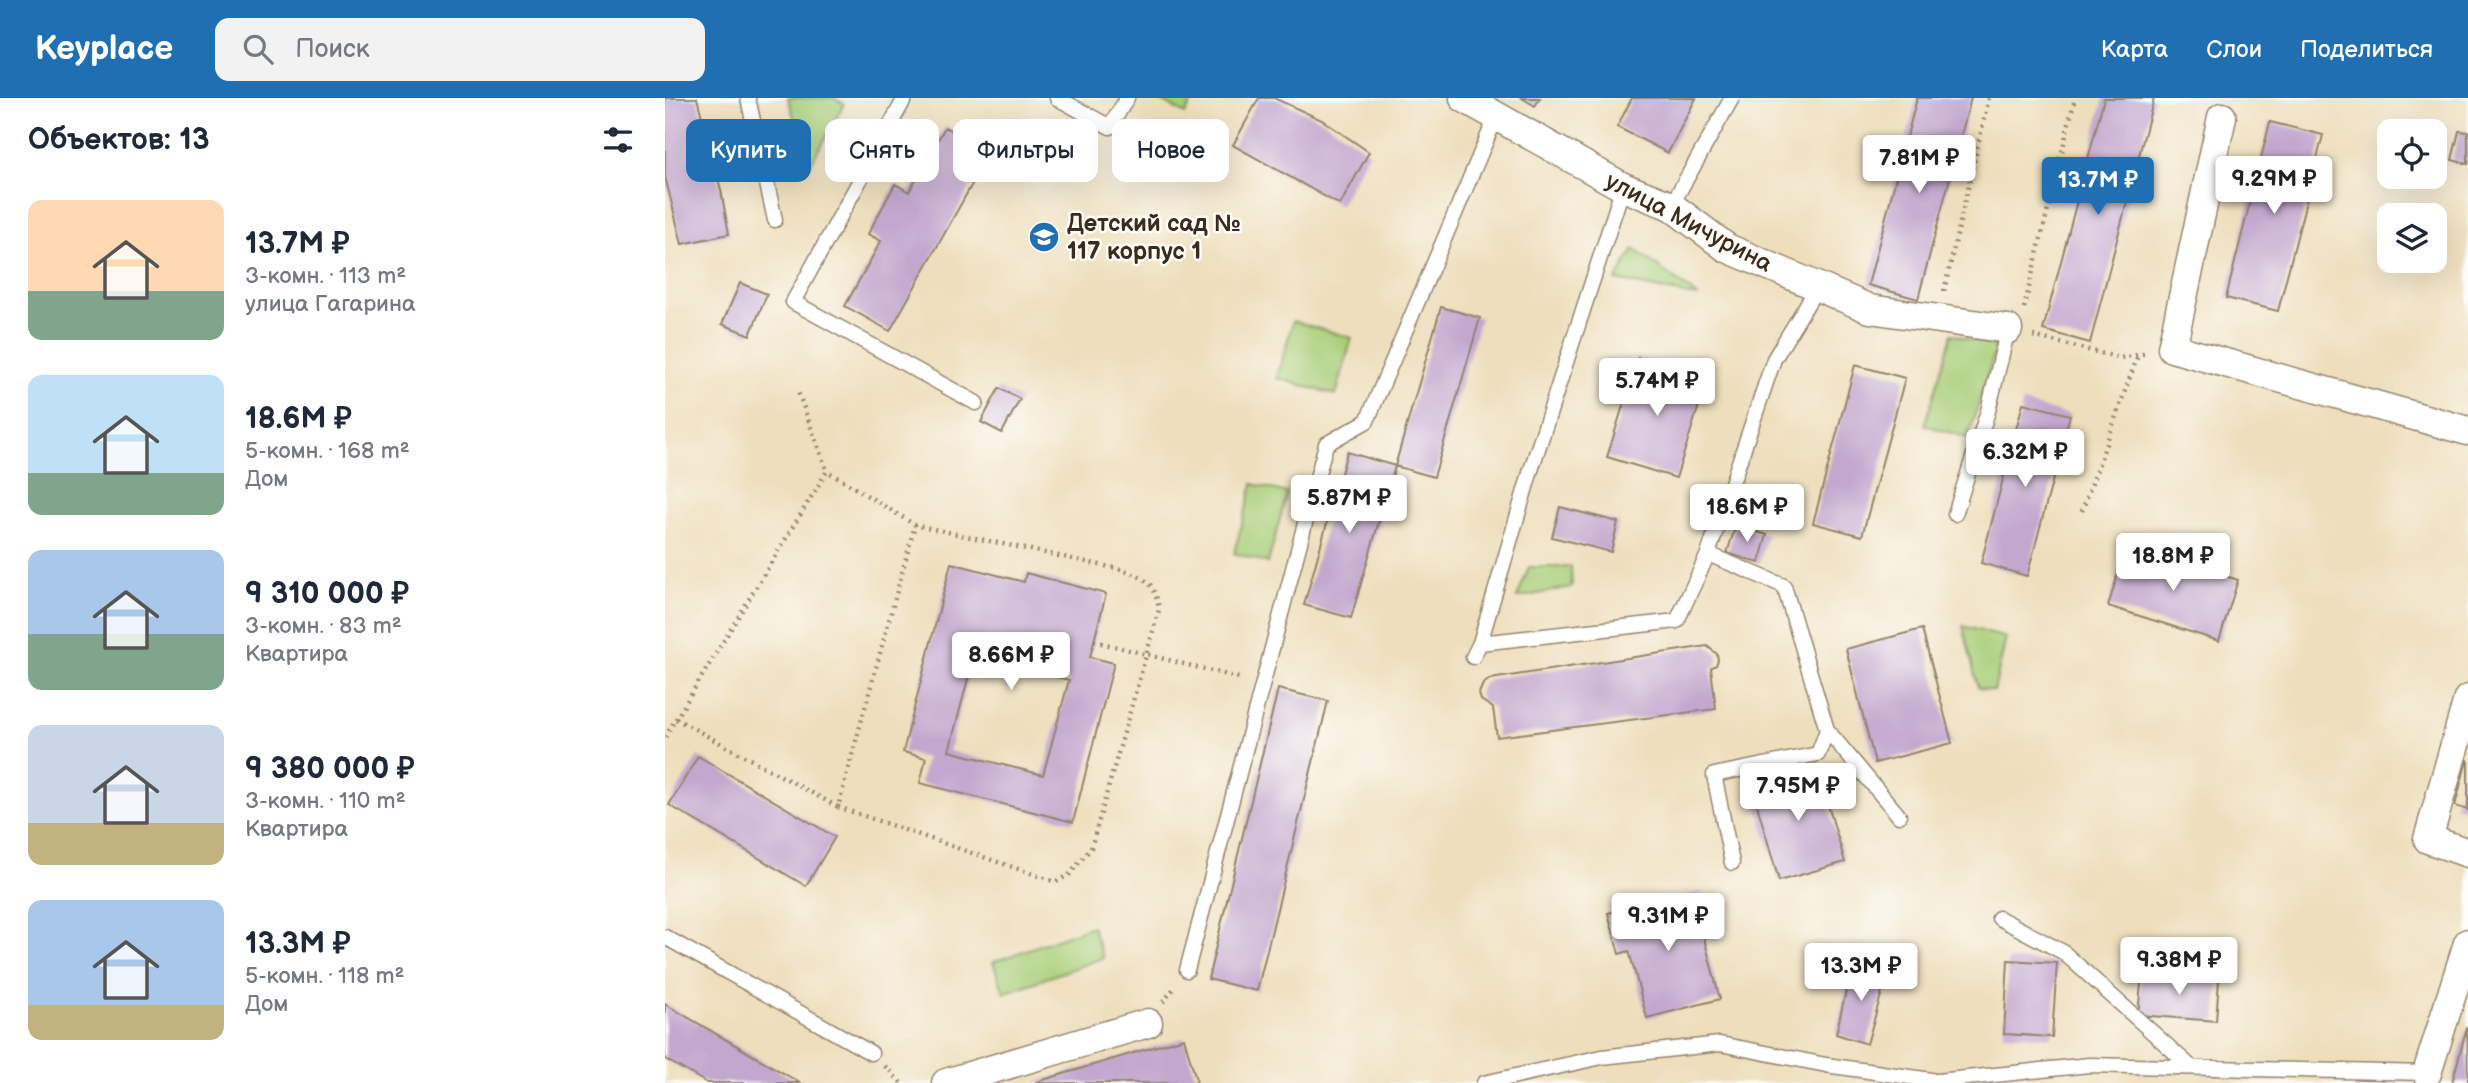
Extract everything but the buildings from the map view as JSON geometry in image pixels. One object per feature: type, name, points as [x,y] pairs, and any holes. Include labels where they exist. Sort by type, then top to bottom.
[{"type":"street","name":"улица Мичурина","points":[[1464,98],[1623,187],[1671,206],[1727,248],[1870,309],[2013,331]]},
{"type":"street","points":[[2222,117],[2172,348],[2468,430]]},
{"type":"street","points":[[2468,699],[2428,839],[2468,853]]},
{"type":"street","points":[[2427,1073],[2468,943]]},
{"type":"street","points":[[946,1083],[1149,1023]]},
{"type":"lane","points":[[748,98],[775,220]]},
{"type":"lane","points":[[905,98],[793,302],[977,403]]},
{"type":"lane","points":[[1057,98],[1110,127],[1126,98]]},
{"type":"lane","points":[[1671,206],[1732,98]]},
{"type":"lane","points":[[1187,970],[1326,444],[1367,421],[1496,117]]},
{"type":"lane","points":[[1472,657],[1480,643],[1531,470],[1623,187]]},
{"type":"lane","points":[[1480,643],[1677,621],[1708,554],[1774,359],[1818,286]]},
{"type":"lane","points":[[1955,514],[2013,331]]},
{"type":"lane","points":[[1708,554],[1784,586],[1827,730],[1899,816]]},
{"type":"lane","points":[[1732,863],[1714,775],[1818,754],[1827,730]]},
{"type":"lane","points":[[1999,918],[2063,952],[2191,1067]]},
{"type":"lane","points":[[665,937],[871,1053]]},
{"type":"lane","points":[[1484,1083],[1602,1057],[1720,1044],[1826,1065],[1939,1081]]},
{"type":"lane","points":[[1919,1083],[2089,1065],[2427,1073]]},
{"type":"path","points":[[1935,318],[1989,98]]},
{"type":"path","points":[[2075,98],[2013,331],[2120,358],[2172,348]]},
{"type":"path","points":[[2082,512],[2138,354]]},
{"type":"path","points":[[676,719],[838,807],[1056,882],[1070,874],[1091,848],[1159,610],[1157,595],[1147,580],[1119,569],[915,525],[827,471],[798,392]]},
{"type":"path","points":[[665,737],[827,471]]},
{"type":"path","points":[[838,807],[915,525]]},
{"type":"path","points":[[1094,641],[1263,684]]},
{"type":"path","points":[[1149,1023],[1187,970]]},
{"type":"green space","points":[[788,98],[834,98],[844,104],[836,119],[825,119],[825,138],[811,163],[811,119],[794,119]]},
{"type":"green space","points":[[1156,98],[1194,98],[1185,114]]},
{"type":"green space","points":[[1634,249],[1699,297],[1616,280]]},
{"type":"green space","points":[[1293,321],[1352,338],[1336,395],[1277,378]]},
{"type":"green space","points":[[1952,334],[1996,347],[1968,438],[1925,425]]},
{"type":"green space","points":[[1253,484],[1287,493],[1268,563],[1234,553]]},
{"type":"green space","points":[[1529,567],[1571,567],[1572,587],[1517,598]]},
{"type":"green space","points":[[1963,626],[2006,638],[1994,691],[1978,688]]},
{"type":"green space","points":[[1092,926],[1103,958],[1004,993],[993,962]]},
{"type":"place","name":"Детский сад № 117 корпус 1","points":[[1044,237]]}]
